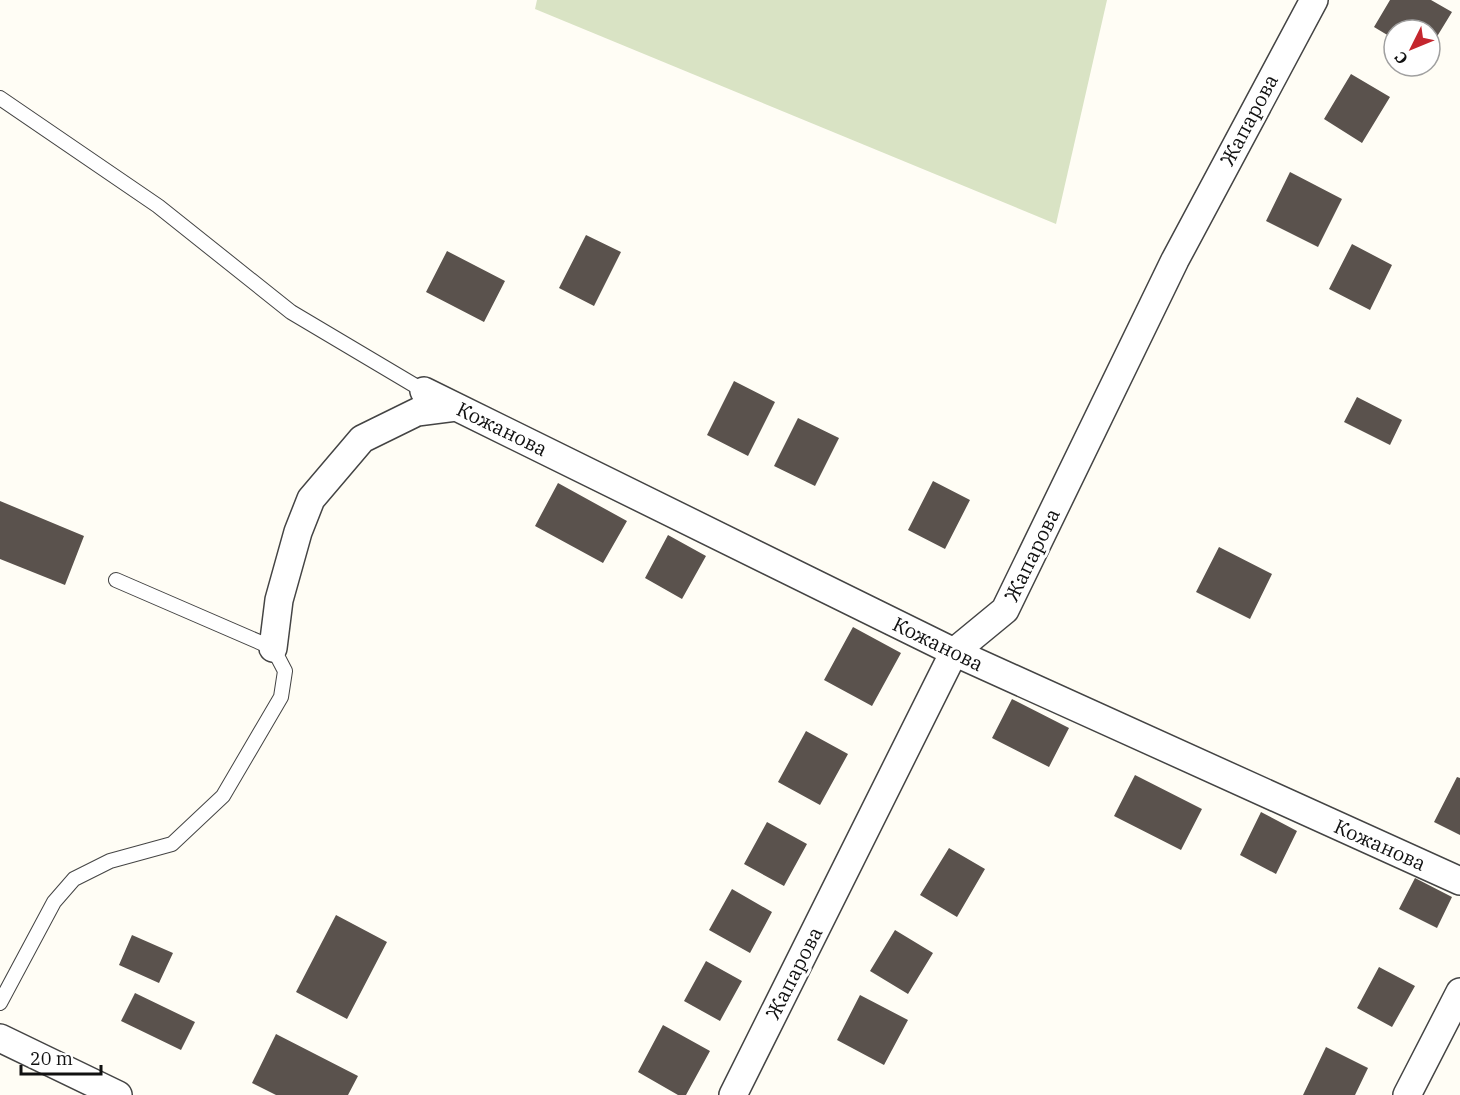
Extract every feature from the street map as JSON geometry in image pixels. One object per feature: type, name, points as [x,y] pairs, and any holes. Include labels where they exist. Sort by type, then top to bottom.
[{"type":"street","name":"Жапарова","points":[[733,1095],[954,652],[1005,610],[1175,260],[1314,0]]},
{"type":"street","name":"Кожанова","points":[[424,391],[954,652],[1460,881]]},
{"type":"street","points":[[273,648],[279,600],[298,532],[311,499],[362,439],[417,412],[456,407]]},
{"type":"street","points":[[1407,1095],[1460,992]]},
{"type":"street","points":[[0,1038],[118,1095]]},
{"type":"lane","points":[[0,98],[158,206],[291,312],[424,391]]},
{"type":"lane","points":[[0,1003],[54,902],[74,879],[110,861],[172,844],[223,796],[281,697],[285,671],[273,648],[116,580]]},
{"type":"green space","points":[[537,0],[1107,0],[1056,224],[535,9]]},
{"type":"building","points":[[1390,0],[1431,0],[1452,12],[1442,28],[1442,18],[1382,18],[1382,32],[1374,27]]},
{"type":"building","points":[[1351,74],[1390,97],[1362,143],[1324,119]]},
{"type":"building","points":[[1290,172],[1342,199],[1318,247],[1266,221]]},
{"type":"building","points":[[586,235],[621,252],[594,306],[559,288]]},
{"type":"building","points":[[1352,244],[1392,265],[1370,310],[1329,289]]},
{"type":"building","points":[[447,251],[505,281],[484,322],[426,292]]},
{"type":"building","points":[[734,381],[775,402],[748,456],[707,435]]},
{"type":"building","points":[[1357,397],[1402,420],[1390,445],[1344,422]]},
{"type":"building","points":[[798,418],[839,438],[815,486],[774,466]]},
{"type":"building","points":[[933,481],[970,500],[945,549],[908,530]]},
{"type":"building","points":[[558,483],[627,521],[603,563],[535,526]]},
{"type":"building","points":[[0,501],[84,536],[65,585],[0,559]]},
{"type":"building","points":[[668,535],[706,556],[682,599],[645,578]]},
{"type":"building","points":[[1219,547],[1272,574],[1250,619],[1196,592]]},
{"type":"building","points":[[853,627],[901,653],[872,706],[824,680]]},
{"type":"building","points":[[1012,699],[1069,728],[1049,767],[992,738]]},
{"type":"building","points":[[806,731],[848,754],[820,805],[778,782]]},
{"type":"building","points":[[1135,775],[1202,809],[1181,850],[1114,816]]},
{"type":"building","points":[[1457,777],[1460,778],[1460,835],[1434,822]]},
{"type":"building","points":[[1261,812],[1297,831],[1276,874],[1240,855]]},
{"type":"building","points":[[767,822],[807,844],[784,886],[744,864]]},
{"type":"building","points":[[949,848],[985,869],[957,917],[920,895]]},
{"type":"building","points":[[1415,878],[1452,897],[1437,928],[1399,909]]},
{"type":"building","points":[[732,889],[772,912],[750,953],[709,930]]},
{"type":"building","points":[[336,915],[387,942],[347,1019],[296,992]]},
{"type":"building","points":[[895,930],[933,953],[908,994],[870,971]]},
{"type":"building","points":[[132,935],[173,953],[159,983],[119,965]]},
{"type":"building","points":[[706,961],[742,981],[720,1021],[684,1001]]},
{"type":"building","points":[[1379,967],[1415,986],[1392,1027],[1357,1008]]},
{"type":"building","points":[[135,993],[195,1022],[181,1050],[121,1021]]},
{"type":"building","points":[[860,995],[908,1020],[884,1065],[837,1040]]},
{"type":"building","points":[[663,1025],[710,1051],[686,1095],[678,1095],[638,1072]]},
{"type":"building","points":[[276,1034],[358,1076],[348,1095],[276,1095],[252,1083]]},
{"type":"building","points":[[1326,1047],[1368,1068],[1355,1095],[1303,1095]]}]
